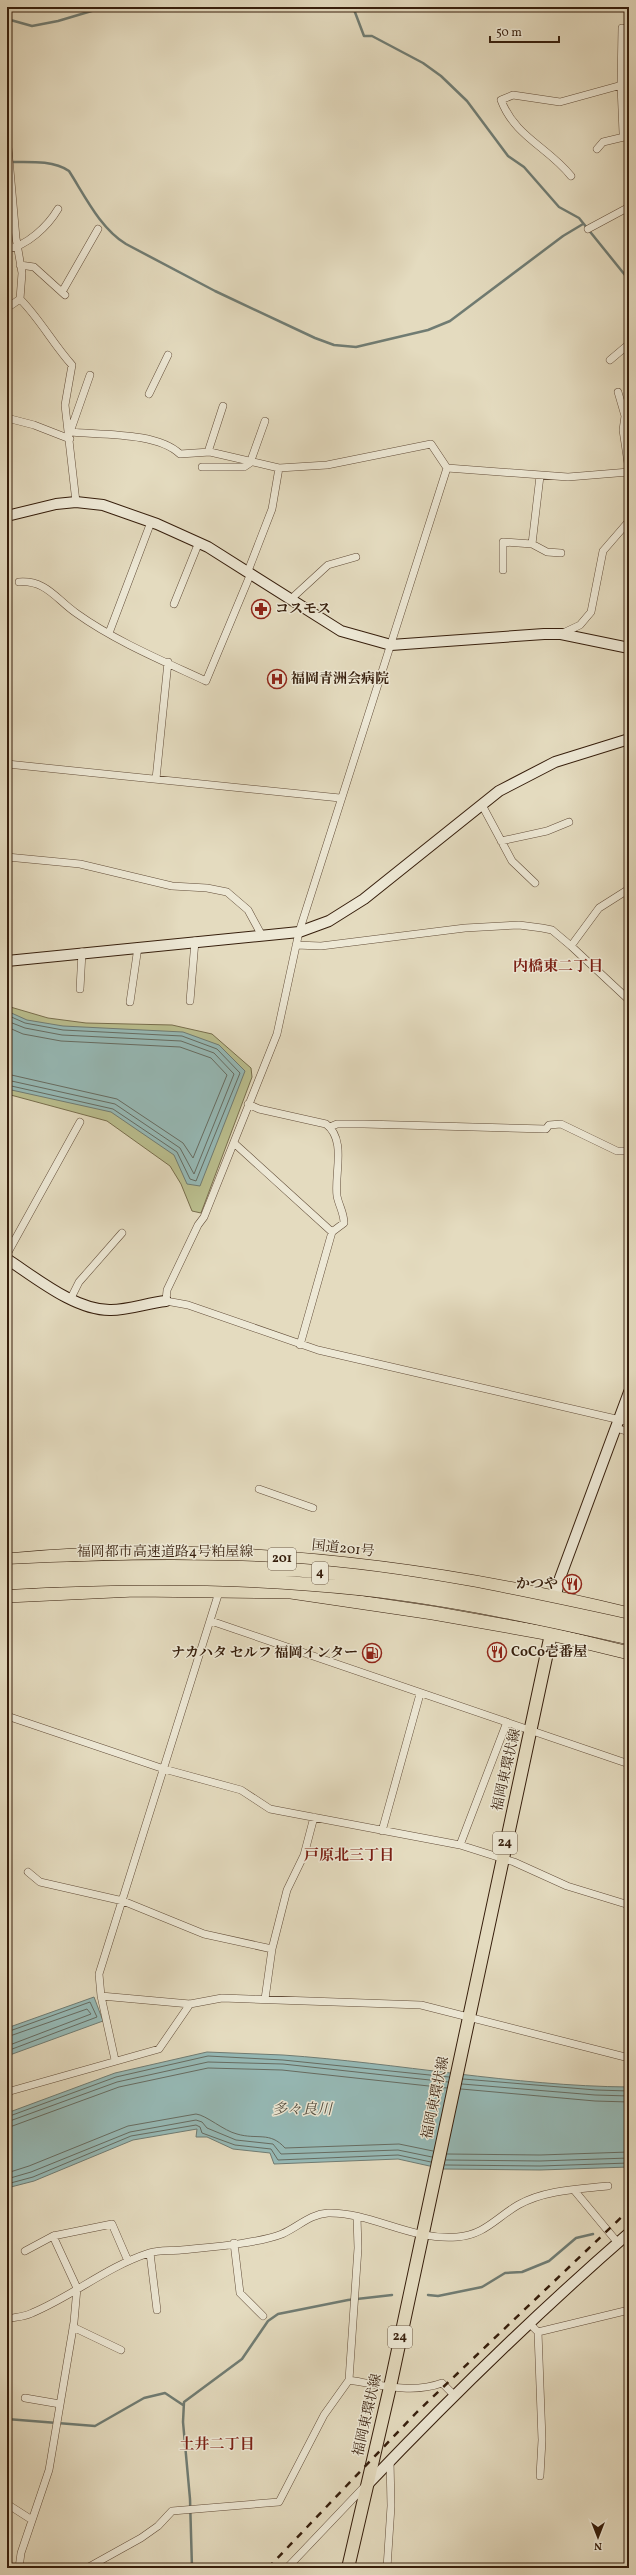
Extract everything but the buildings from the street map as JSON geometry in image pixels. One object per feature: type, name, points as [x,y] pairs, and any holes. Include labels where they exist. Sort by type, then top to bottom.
[{"type":"highway","name":"国道201号","points":[[7,1560],[128,1552],[237,1555],[439,1574],[554,1597]]},
{"type":"highway","name":"福岡都市高速道路4号粕屋線","points":[[7,1571],[131,1566],[297,1570],[370,1578],[510,1600],[629,1626]]},
{"type":"highway","name":"福岡都市高速道路4号粕屋線","points":[[7,1583],[133,1578],[221,1579],[300,1584],[436,1600],[557,1622],[629,1638]]},
{"type":"highway","points":[[7,1596],[135,1590],[291,1592],[551,1634],[629,1653]]},
{"type":"highway","name":"201","points":[[554,1597],[629,1614]]},
{"type":"main road","name":"福岡東環状線","points":[[348,2568],[390,2387],[421,2235],[462,2051],[502,1859],[532,1730],[551,1634]]},
{"type":"street","points":[[597,149],[603,142],[626,136],[621,85],[622,28]]},
{"type":"street","points":[[571,176],[560,162],[519,130],[501,100],[513,96],[560,102],[629,83]]},
{"type":"street","points":[[7,136],[10,202],[20,264],[20,298],[72,365],[65,405],[70,435],[76,502]]},
{"type":"street","points":[[588,229],[629,207]]},
{"type":"street","points":[[7,249],[17,246],[46,226],[58,209]]},
{"type":"street","points":[[20,264],[34,267],[64,294],[98,229]]},
{"type":"street","points":[[7,308],[20,298]]},
{"type":"street","points":[[610,360],[629,344]]},
{"type":"street","points":[[150,394],[168,355]]},
{"type":"street","points":[[70,435],[90,375]]},
{"type":"street","points":[[447,468],[540,476],[579,476],[629,471],[623,430],[625,416],[618,392]]},
{"type":"street","points":[[208,452],[223,406]]},
{"type":"street","points":[[7,418],[70,435],[153,440],[174,448],[180,454],[208,452],[250,463],[279,468],[327,464],[431,444],[447,468]]},
{"type":"street","points":[[202,467],[244,466],[250,463],[265,421]]},
{"type":"street","points":[[20,582],[29,581],[49,588],[76,614],[206,681],[272,509],[279,468]]},
{"type":"street","points":[[166,1301],[167,1290],[198,1225],[204,1217],[277,1034],[299,932],[340,798],[391,645],[447,468]]},
{"type":"street","points":[[532,544],[540,476]]},
{"type":"street","points":[[7,516],[56,504],[76,502],[103,505],[151,522],[199,542],[342,631],[391,645],[561,634],[629,648]]},
{"type":"street","points":[[561,634],[580,625],[591,612],[603,551],[629,521]]},
{"type":"street","points":[[109,632],[151,522]]},
{"type":"street","points":[[174,604],[199,542]]},
{"type":"street","points":[[503,570],[503,542],[532,544],[547,552],[561,553]]},
{"type":"street","points":[[290,599],[328,565],[356,556]]},
{"type":"street","points":[[156,779],[168,662]]},
{"type":"street","points":[[7,961],[261,934],[299,932],[329,921],[348,910],[499,791],[529,774],[555,762],[629,739]]},
{"type":"street","points":[[7,764],[340,798]]},
{"type":"street","points":[[482,805],[512,861],[534,883]]},
{"type":"street","points":[[501,841],[547,831],[569,822]]},
{"type":"street","points":[[7,857],[80,864],[172,886],[207,888],[227,892],[248,910],[261,934]]},
{"type":"street","points":[[571,946],[599,908],[629,889]]},
{"type":"street","points":[[296,945],[322,946],[465,928],[519,924],[552,930],[629,1000]]},
{"type":"street","points":[[190,1001],[195,941]]},
{"type":"street","points":[[130,1002],[138,947]]},
{"type":"street","points":[[80,988],[82,952]]},
{"type":"street","points":[[248,1104],[259,1109],[326,1124],[330,1127],[336,1137],[338,1171],[336,1186],[338,1198],[344,1212],[344,1223],[332,1232],[300,1345]]},
{"type":"street","points":[[7,1254],[80,1122]]},
{"type":"street","points":[[330,1127],[337,1124],[364,1124],[546,1129],[554,1123],[561,1124],[617,1151],[629,1151]]},
{"type":"street","points":[[234,1142],[332,1232]]},
{"type":"street","points":[[71,1298],[79,1282],[122,1233]]},
{"type":"street","points":[[7,1260],[71,1298],[96,1309],[112,1310],[166,1301],[188,1305],[300,1345],[621,1423],[629,1432]]},
{"type":"street","points":[[551,1634],[554,1597],[621,1423],[629,1392]]},
{"type":"street","points":[[258,1489],[313,1508]]},
{"type":"street","points":[[115,2060],[100,1996],[99,1974],[219,1592]]},
{"type":"street","points":[[211,1621],[420,1694],[532,1730],[629,1764]]},
{"type":"street","points":[[382,1830],[420,1694]]},
{"type":"street","points":[[7,1716],[164,1769],[241,1790],[270,1809],[460,1845],[502,1859],[567,1886],[629,1905]]},
{"type":"street","points":[[460,1845],[507,1722]]},
{"type":"street","points":[[265,1999],[272,1949],[287,1890],[304,1855],[314,1817]]},
{"type":"street","points":[[28,1872],[40,1882],[123,1901],[204,1934],[272,1949]]},
{"type":"street","points":[[100,1996],[190,2004],[222,1998],[421,2005],[629,2058]]},
{"type":"street","points":[[7,2092],[115,2060],[159,2049],[190,2004]]},
{"type":"street","points":[[7,2319],[32,2314],[109,2269],[150,2253],[234,2244],[282,2234],[312,2216],[328,2213],[357,2217],[421,2235],[438,2238],[472,2236],[486,2229],[518,2205],[538,2196],[608,2186]]},
{"type":"street","points":[[574,2190],[618,2243]]},
{"type":"street","points":[[87,2568],[141,2538],[158,2526],[172,2511],[279,2502],[324,2415],[349,2380],[358,2248],[357,2217]]},
{"type":"street","points":[[25,2251],[53,2236],[112,2224],[128,2261]]},
{"type":"street","points":[[287,2568],[454,2395],[529,2323],[629,2234]]},
{"type":"street","points":[[19,2568],[32,2520],[49,2470],[73,2327],[77,2288],[53,2236]]},
{"type":"street","points":[[234,2244],[240,2293],[263,2316]]},
{"type":"street","points":[[150,2253],[157,2310]]},
{"type":"street","points":[[538,2332],[629,2310]]},
{"type":"street","points":[[529,2323],[538,2332],[542,2440],[540,2476]]},
{"type":"street","points":[[73,2327],[121,2350]]},
{"type":"street","points":[[349,2380],[390,2387],[429,2388],[442,2383],[454,2395]]},
{"type":"street","points":[[25,2398],[60,2404]]},
{"type":"street","points":[[386,2568],[391,2506],[390,2460]]},
{"type":"street","points":[[7,2504],[32,2520]]},
{"type":"green space","points":[[7,1006],[48,1018],[86,1023],[172,1025],[212,1034],[251,1068],[252,1077],[201,1213],[192,1211],[181,1184],[170,1166],[107,1121],[7,1094]]},
{"type":"water","points":[[7,1011],[27,1020],[63,1026],[183,1032],[219,1045],[245,1071],[200,1186],[187,1184],[174,1155],[111,1112],[7,1089]]},
{"type":"water","points":[[94,1997],[103,2021],[7,2056],[7,2028]]},
{"type":"water","name":"多々良川","points":[[207,2052],[283,2055],[369,2063],[542,2083],[629,2087],[629,2167],[540,2170],[443,2169],[398,2159],[274,2164],[270,2153],[233,2149],[207,2137],[196,2137],[197,2129],[133,2140],[34,2181],[7,2188],[7,2113],[115,2073]]},
{"type":"waterway","points":[[7,19],[32,26],[58,21],[105,7]]},
{"type":"waterway","points":[[353,7],[364,36],[372,36],[423,63],[441,76],[467,101],[508,156],[524,167],[559,207],[579,218],[629,280]]},
{"type":"waterway","points":[[9,162],[48,163],[63,167],[69,171],[87,201],[108,229],[126,244],[215,291],[315,338],[334,345],[356,347],[428,330],[450,321],[563,236],[583,224]]},
{"type":"waterway","points":[[428,2295],[438,2296],[482,2287],[505,2273],[522,2272],[549,2261],[576,2238],[593,2234]]},
{"type":"waterway","points":[[192,2568],[190,2499],[183,2422],[184,2402],[242,2359],[268,2321],[278,2314],[348,2300],[392,2295]]},
{"type":"waterway","points":[[7,2419],[95,2426],[144,2398],[165,2393],[183,2405]]},
{"type":"railway","points":[[268,2568],[417,2412],[629,2210]]},
{"type":"place","name":"コスモス","points":[[261,609]]},
{"type":"place","name":"福岡青洲会病院","points":[[277,679]]},
{"type":"place","name":"かつや","points":[[572,1584]]},
{"type":"place","name":"CoCo壱番屋","points":[[497,1652]]},
{"type":"place","name":"ナカハタ セルフ 福岡インター","points":[[372,1653]]},
{"type":"district","name":"内橋東二丁目","points":[[558,967]]},
{"type":"district","name":"戸原北三丁目","points":[[349,1856]]},
{"type":"district","name":"土井二丁目","points":[[217,2445]]}]
